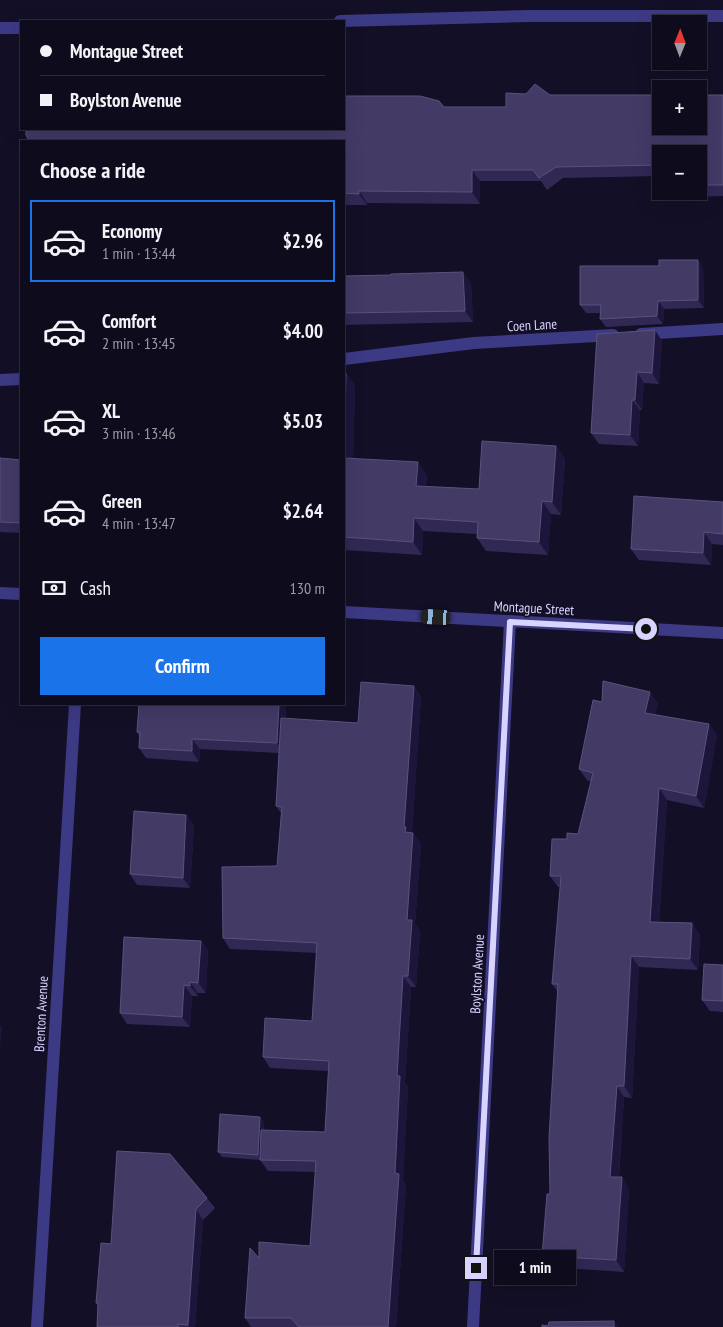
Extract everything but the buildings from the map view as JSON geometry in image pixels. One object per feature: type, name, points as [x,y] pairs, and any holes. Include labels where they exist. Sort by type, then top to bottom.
[{"type":"street","points":[[345,21],[529,16],[723,16]]},
{"type":"street","points":[[0,28],[20,28]]},
{"type":"street","name":"Coen Lane","points":[[345,359],[474,343],[723,330]]},
{"type":"street","points":[[0,380],[20,380]]},
{"type":"street","points":[[0,593],[20,594]]},
{"type":"street","name":"Montague Street","points":[[345,612],[723,633]]},
{"type":"street","name":"Boylston Avenue","points":[[473,1327],[510,622]]},
{"type":"street","name":"Brenton Avenue","points":[[37,1327],[75,705]]},
{"type":"route","points":[[476,1268],[510,622],[646,629]]}]
